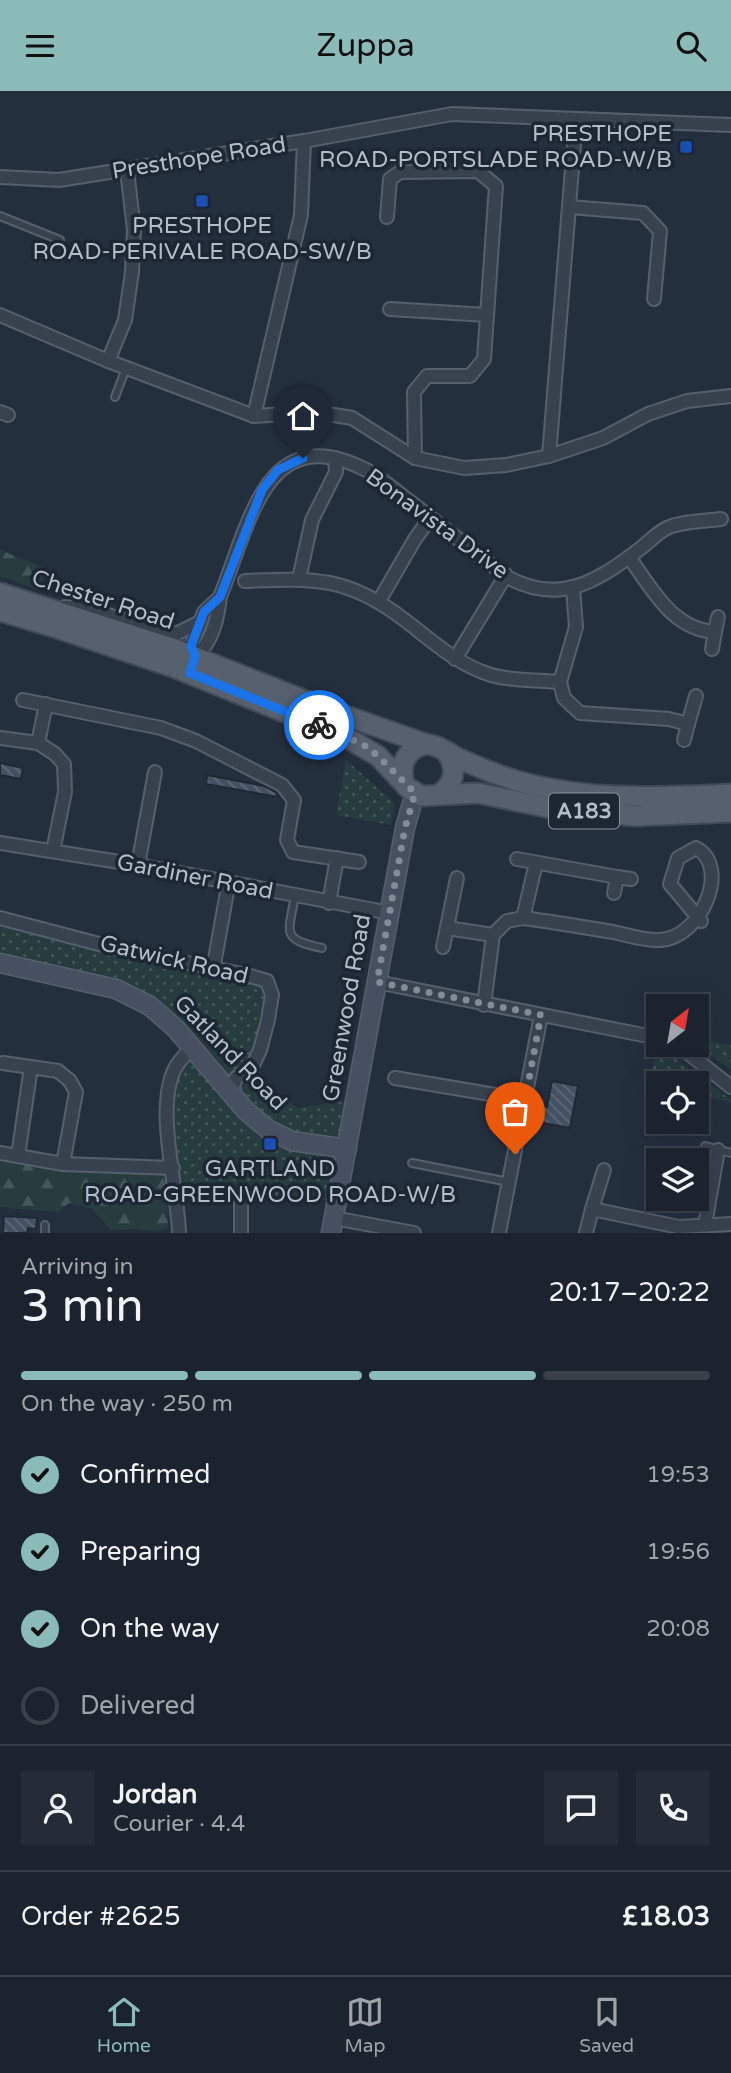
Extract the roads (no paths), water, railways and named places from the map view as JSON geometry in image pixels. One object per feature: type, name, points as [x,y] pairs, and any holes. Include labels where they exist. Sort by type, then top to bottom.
[{"type":"main road","name":"Chester Road","points":[[0,593],[47,606],[192,665],[364,745],[409,787]]},
{"type":"main road","name":"Chester Road","points":[[0,611],[192,665],[441,748],[494,774],[556,790],[625,798],[731,794]]},
{"type":"main road","points":[[409,787],[402,773],[405,757],[416,747],[426,744]]},
{"type":"main road","points":[[438,795],[445,790],[454,776],[452,760],[447,753]]},
{"type":"main road","name":"A183","points":[[409,787],[430,797],[478,793],[550,808],[635,816],[731,812]]},
{"type":"street","name":"Presthope Road","points":[[0,177],[59,180],[304,141],[452,114],[731,125]]},
{"type":"street","points":[[549,456],[576,119]]},
{"type":"street","points":[[254,416],[301,215],[304,141]]},
{"type":"street","points":[[108,361],[125,320],[132,271],[134,230],[127,170]]},
{"type":"street","points":[[387,217],[390,179],[400,172],[478,171],[496,186],[484,359],[470,376],[427,376],[414,392],[415,458]]},
{"type":"street","points":[[570,207],[643,213],[660,231],[654,299]]},
{"type":"street","points":[[390,309],[487,315]]},
{"type":"street","points":[[0,316],[108,361],[254,416],[316,412],[352,418],[415,458],[464,468],[506,465],[549,456],[603,438],[648,414],[674,405],[731,396]]},
{"type":"street","name":"Bonavista Drive","points":[[192,665],[204,650],[218,614],[220,597],[262,490],[278,470],[303,458],[335,458],[355,463],[506,575],[521,584],[544,590],[573,588],[601,577],[671,526],[721,519]]},
{"type":"street","points":[[299,579],[312,520],[336,472],[335,458]]},
{"type":"street","points":[[379,601],[430,518]]},
{"type":"street","points":[[629,557],[670,614],[703,631],[715,632]]},
{"type":"street","points":[[455,659],[506,575]]},
{"type":"street","points":[[245,581],[299,579],[332,582],[379,601],[455,659],[491,675],[560,682]]},
{"type":"street","points":[[573,588],[576,627],[560,682],[564,698],[580,713],[669,719],[688,724]]},
{"type":"street","name":"Bonavista Drive","points":[[192,665],[191,646],[204,612],[220,597]]},
{"type":"street","points":[[47,606],[85,608],[166,633],[178,633],[200,622]]},
{"type":"street","points":[[712,649],[718,617]]},
{"type":"street","points":[[684,740],[696,696]]},
{"type":"street","points":[[23,699],[161,728],[196,741],[282,785],[294,800],[287,841],[293,852],[359,862]]},
{"type":"street","points":[[38,743],[46,704]]},
{"type":"street","points":[[0,738],[38,743],[55,754],[64,764],[65,792],[53,851]]},
{"type":"street","points":[[138,865],[155,772]]},
{"type":"street","name":"Greenwood Road","points":[[333,1225],[405,828],[409,787]]},
{"type":"street","name":"Gardiner Road","points":[[0,843],[229,881],[329,904],[390,913]]},
{"type":"street","points":[[484,1005],[493,935],[508,921],[523,918],[657,941],[686,933],[701,921],[715,902],[722,876],[721,865],[714,857],[696,848],[678,858],[670,884],[701,921]]},
{"type":"street","points":[[329,904],[337,858]]},
{"type":"street","points":[[517,859],[631,879]]},
{"type":"street","points":[[523,918],[536,863]]},
{"type":"street","points":[[614,893],[617,877]]},
{"type":"street","points":[[443,947],[457,878]]},
{"type":"street","points":[[213,970],[229,881]]},
{"type":"street","name":"Gatwick Road","points":[[0,918],[118,949],[267,981],[272,995],[268,1020],[253,1065],[236,1078],[230,1094]]},
{"type":"street","points":[[447,928],[493,935]]},
{"type":"street","name":"Gatland Road","points":[[0,963],[117,989],[150,1006],[176,1029],[246,1111],[269,1130],[292,1141],[347,1149]]},
{"type":"street","points":[[377,982],[646,1036]]},
{"type":"street","points":[[499,1233],[541,1015]]},
{"type":"street","points":[[179,1233],[165,1111],[169,1086],[177,1065],[191,1048]]},
{"type":"street","points":[[693,1057],[731,1087]]},
{"type":"street","points":[[3,1063],[58,1071],[70,1081],[76,1092],[62,1164]]},
{"type":"street","points":[[18,1156],[31,1067]]},
{"type":"street","points":[[395,1078],[525,1100]]},
{"type":"street","points":[[705,1225],[712,1148]]},
{"type":"street","points":[[0,1153],[62,1164],[173,1168]]},
{"type":"street","points":[[586,1233],[604,1170]]},
{"type":"street","points":[[241,1201],[241,1233]]},
{"type":"street","points":[[592,1209],[679,1227],[731,1224]]},
{"type":"street","points":[[333,1225],[414,1233]]},
{"type":"lane","points":[[0,216],[60,240]]},
{"type":"lane","points":[[115,397],[127,368]]},
{"type":"lane","points":[[295,896],[289,929],[291,936],[297,942],[323,948]]},
{"type":"lane","points":[[712,1148],[731,1153]]},
{"type":"lane","points":[[412,1163],[509,1182]]},
{"type":"lane","points":[[45,1225],[45,1233]]},
{"type":"place","name":"PRESTHOPE ROAD-PORTSLADE ROAD-W/B","points":[[686,147]]},
{"type":"place","name":"PRESTHOPE ROAD-PERIVALE ROAD-SW/B","points":[[202,201]]},
{"type":"place","name":"GARTLAND ROAD-GREENWOOD ROAD-W/B","points":[[270,1144]]}]
